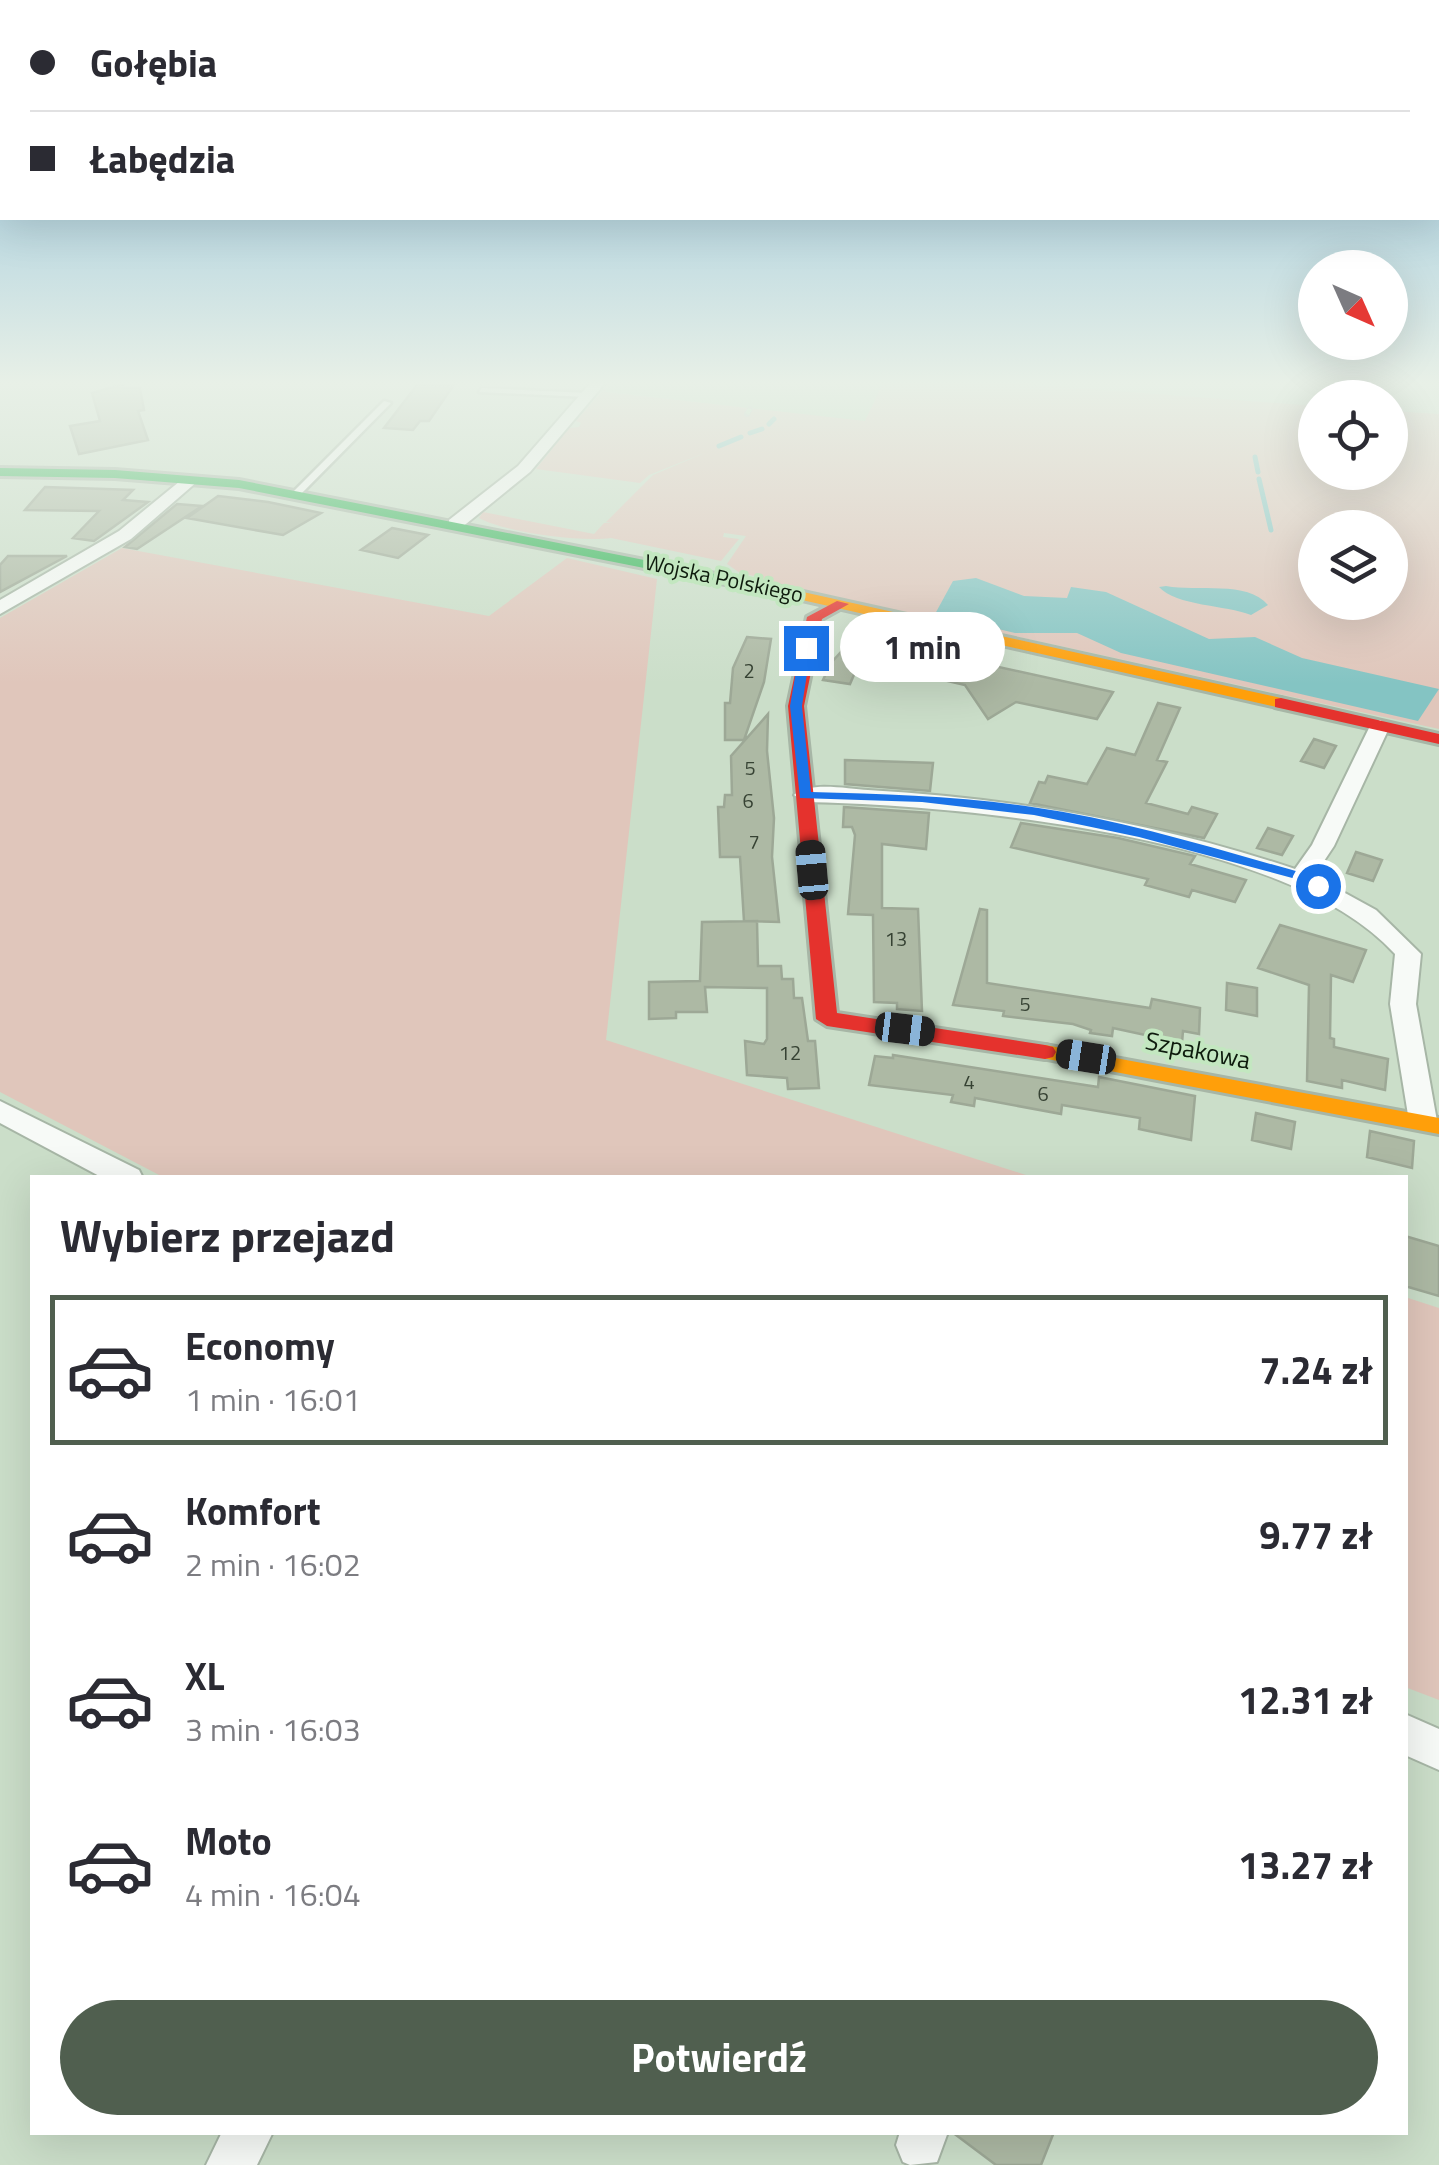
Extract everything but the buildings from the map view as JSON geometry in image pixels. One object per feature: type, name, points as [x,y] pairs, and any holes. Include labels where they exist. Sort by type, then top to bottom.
[{"type":"street","points":[[0,608],[125,535],[189,482]]},
{"type":"street","name":"Wojska Polskiego","points":[[206,482],[295,494],[454,524],[842,604],[1439,739]]},
{"type":"street","points":[[454,524],[507,482]]},
{"type":"street","points":[[842,604],[815,617],[806,648],[796,706],[805,795],[922,798],[1034,811],[1140,834],[1309,881],[1371,914],[1408,954],[1404,1004],[1431,1124]]},
{"type":"street","points":[[1309,881],[1380,726]]},
{"type":"street","name":"Szpakowa","points":[[805,795],[827,1019],[1121,1062],[1431,1124]]},
{"type":"street","points":[[0,1111],[122,1175]]},
{"type":"street","points":[[1408,1735],[1439,1750]]},
{"type":"street","points":[[230,2165],[247,2135]]},
{"type":"lane","points":[[295,494],[307,482]]},
{"type":"shaded area","points":[[646,482],[1298,482],[1298,490],[1408,490],[1408,482],[1439,482],[1439,729],[755,579],[759,577],[740,573],[727,564],[746,536],[724,533],[723,537],[739,539],[721,561],[611,538],[581,539],[525,532],[479,518],[483,512],[594,534],[604,523],[613,522],[606,522]]},
{"type":"shaded area","points":[[122,548],[489,616],[567,558],[657,579],[606,1040],[1026,1175],[159,1175],[0,1092],[0,618]]},
{"type":"shaded area","points":[[1408,1298],[1439,1308],[1439,1700],[1408,1688]]},
{"type":"water","points":[[976,578],[1024,596],[1067,598],[1071,587],[1106,592],[1209,639],[1255,637],[1302,658],[1439,689],[1418,721],[1121,653],[1077,633],[1015,633],[935,614],[953,581]]},
{"type":"water","points":[[1159,587],[1248,592],[1268,605],[1251,615],[1177,598]]},
{"type":"waterway","points":[[1260,482],[1271,530]]},
{"type":"traffic: fast","points":[[215,482],[776,590]]},
{"type":"traffic: slow","points":[[776,590],[1281,703]]},
{"type":"traffic: slow","points":[[1045,1052],[1439,1126]]},
{"type":"traffic: jam","points":[[842,604],[815,617],[796,706],[827,1019],[1045,1052]]},
{"type":"traffic: jam","points":[[1281,703],[1439,739]]},
{"type":"route","points":[[806,648],[796,706],[805,795],[922,798],[1034,811],[1301,876],[1318,886]]}]
